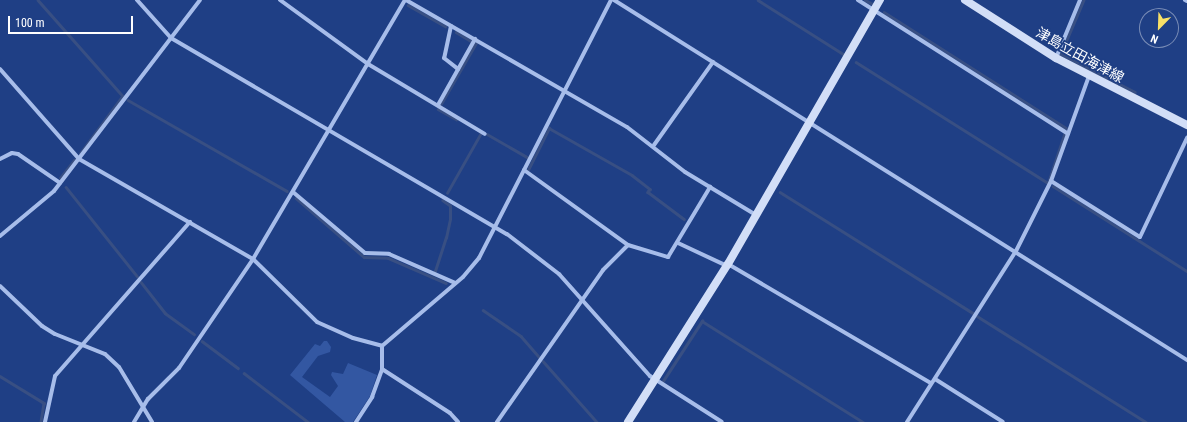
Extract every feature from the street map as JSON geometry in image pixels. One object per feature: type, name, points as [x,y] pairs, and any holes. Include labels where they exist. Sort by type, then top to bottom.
[{"type":"street","points":[[137,0],[171,38],[495,225],[559,274],[655,380],[722,422]]},
{"type":"street","points":[[0,236],[47,199],[200,0]]},
{"type":"street","points":[[280,0],[368,64],[485,134]]},
{"type":"street","points":[[134,422],[143,407],[179,368],[253,260],[406,0],[565,91],[654,146],[685,172],[756,216]]},
{"type":"street","points":[[356,422],[372,397],[382,369],[382,346],[455,283],[479,258],[612,0],[811,123],[1187,360]]},
{"type":"street","points":[[858,0],[1068,134]]},
{"type":"street","points":[[628,422],[727,265],[811,123],[880,0]]},
{"type":"street","name":"津島立田海津線","points":[[965,0],[1056,58],[1187,125]]},
{"type":"street","points":[[1056,58],[1080,0]]},
{"type":"street","points":[[451,26],[444,58],[458,69]]},
{"type":"street","points":[[438,105],[475,40]]},
{"type":"street","points":[[654,146],[713,62]]},
{"type":"street","points":[[0,69],[79,159],[190,222],[253,260],[318,322],[354,338],[382,346]]},
{"type":"street","points":[[907,422],[1016,252],[1051,181],[1089,76]]},
{"type":"street","points":[[1051,181],[1140,237],[1187,138]]},
{"type":"street","points":[[0,159],[12,153],[18,154],[60,183]]},
{"type":"street","points":[[524,170],[628,245],[668,257],[678,243],[710,187]]},
{"type":"street","points":[[293,192],[365,253],[389,254],[455,283]]},
{"type":"street","points":[[45,422],[53,380],[190,222]]},
{"type":"street","points":[[678,243],[727,265],[931,383]]},
{"type":"street","points":[[497,422],[603,270],[628,245]]},
{"type":"street","points":[[0,286],[42,326],[105,354],[119,367],[152,422]]},
{"type":"street","points":[[382,369],[450,413],[458,422]]},
{"type":"street","points":[[935,379],[1003,422]]},
{"type":"shaded area","points":[[324,341],[327,341],[331,347],[330,352],[318,356],[302,377],[330,397],[338,386],[331,375],[332,372],[343,374],[348,363],[377,375],[370,396],[353,422],[345,422],[290,375],[315,344],[320,346]]},
{"type":"waterway","points":[[38,0],[123,96],[81,153]]},
{"type":"waterway","points":[[758,0],[843,54]]},
{"type":"waterway","points":[[865,0],[871,3]]},
{"type":"waterway","points":[[1084,0],[1061,54],[1135,92]]},
{"type":"waterway","points":[[408,5],[445,26]]},
{"type":"waterway","points":[[884,12],[1066,128]]},
{"type":"waterway","points":[[456,32],[471,41]]},
{"type":"waterway","points":[[441,104],[476,43]]},
{"type":"waterway","points":[[856,62],[1048,183],[1064,135]]},
{"type":"waterway","points":[[128,100],[287,191]]},
{"type":"waterway","points":[[438,109],[456,119]]},
{"type":"waterway","points":[[528,170],[549,128],[632,175],[650,189],[648,192],[684,219]]},
{"type":"waterway","points":[[447,193],[481,133]]},
{"type":"waterway","points":[[487,134],[527,157]]},
{"type":"waterway","points":[[60,178],[74,160]]},
{"type":"waterway","points":[[1053,186],[1187,271]]},
{"type":"waterway","points":[[66,187],[137,276]]},
{"type":"waterway","points":[[780,192],[973,313]]},
{"type":"waterway","points":[[296,198],[364,257],[388,258],[446,283]]},
{"type":"waterway","points":[[435,271],[446,238],[450,219],[450,206],[443,201]]},
{"type":"waterway","points":[[141,282],[165,313],[194,334]]},
{"type":"waterway","points":[[483,310],[521,336],[539,357]]},
{"type":"waterway","points":[[977,316],[1146,422]]},
{"type":"waterway","points":[[663,381],[702,321],[863,422]]},
{"type":"waterway","points":[[202,341],[238,368]]},
{"type":"waterway","points":[[543,361],[597,422]]},
{"type":"waterway","points":[[244,373],[308,422]]},
{"type":"waterway","points":[[0,376],[44,403],[41,422]]}]
